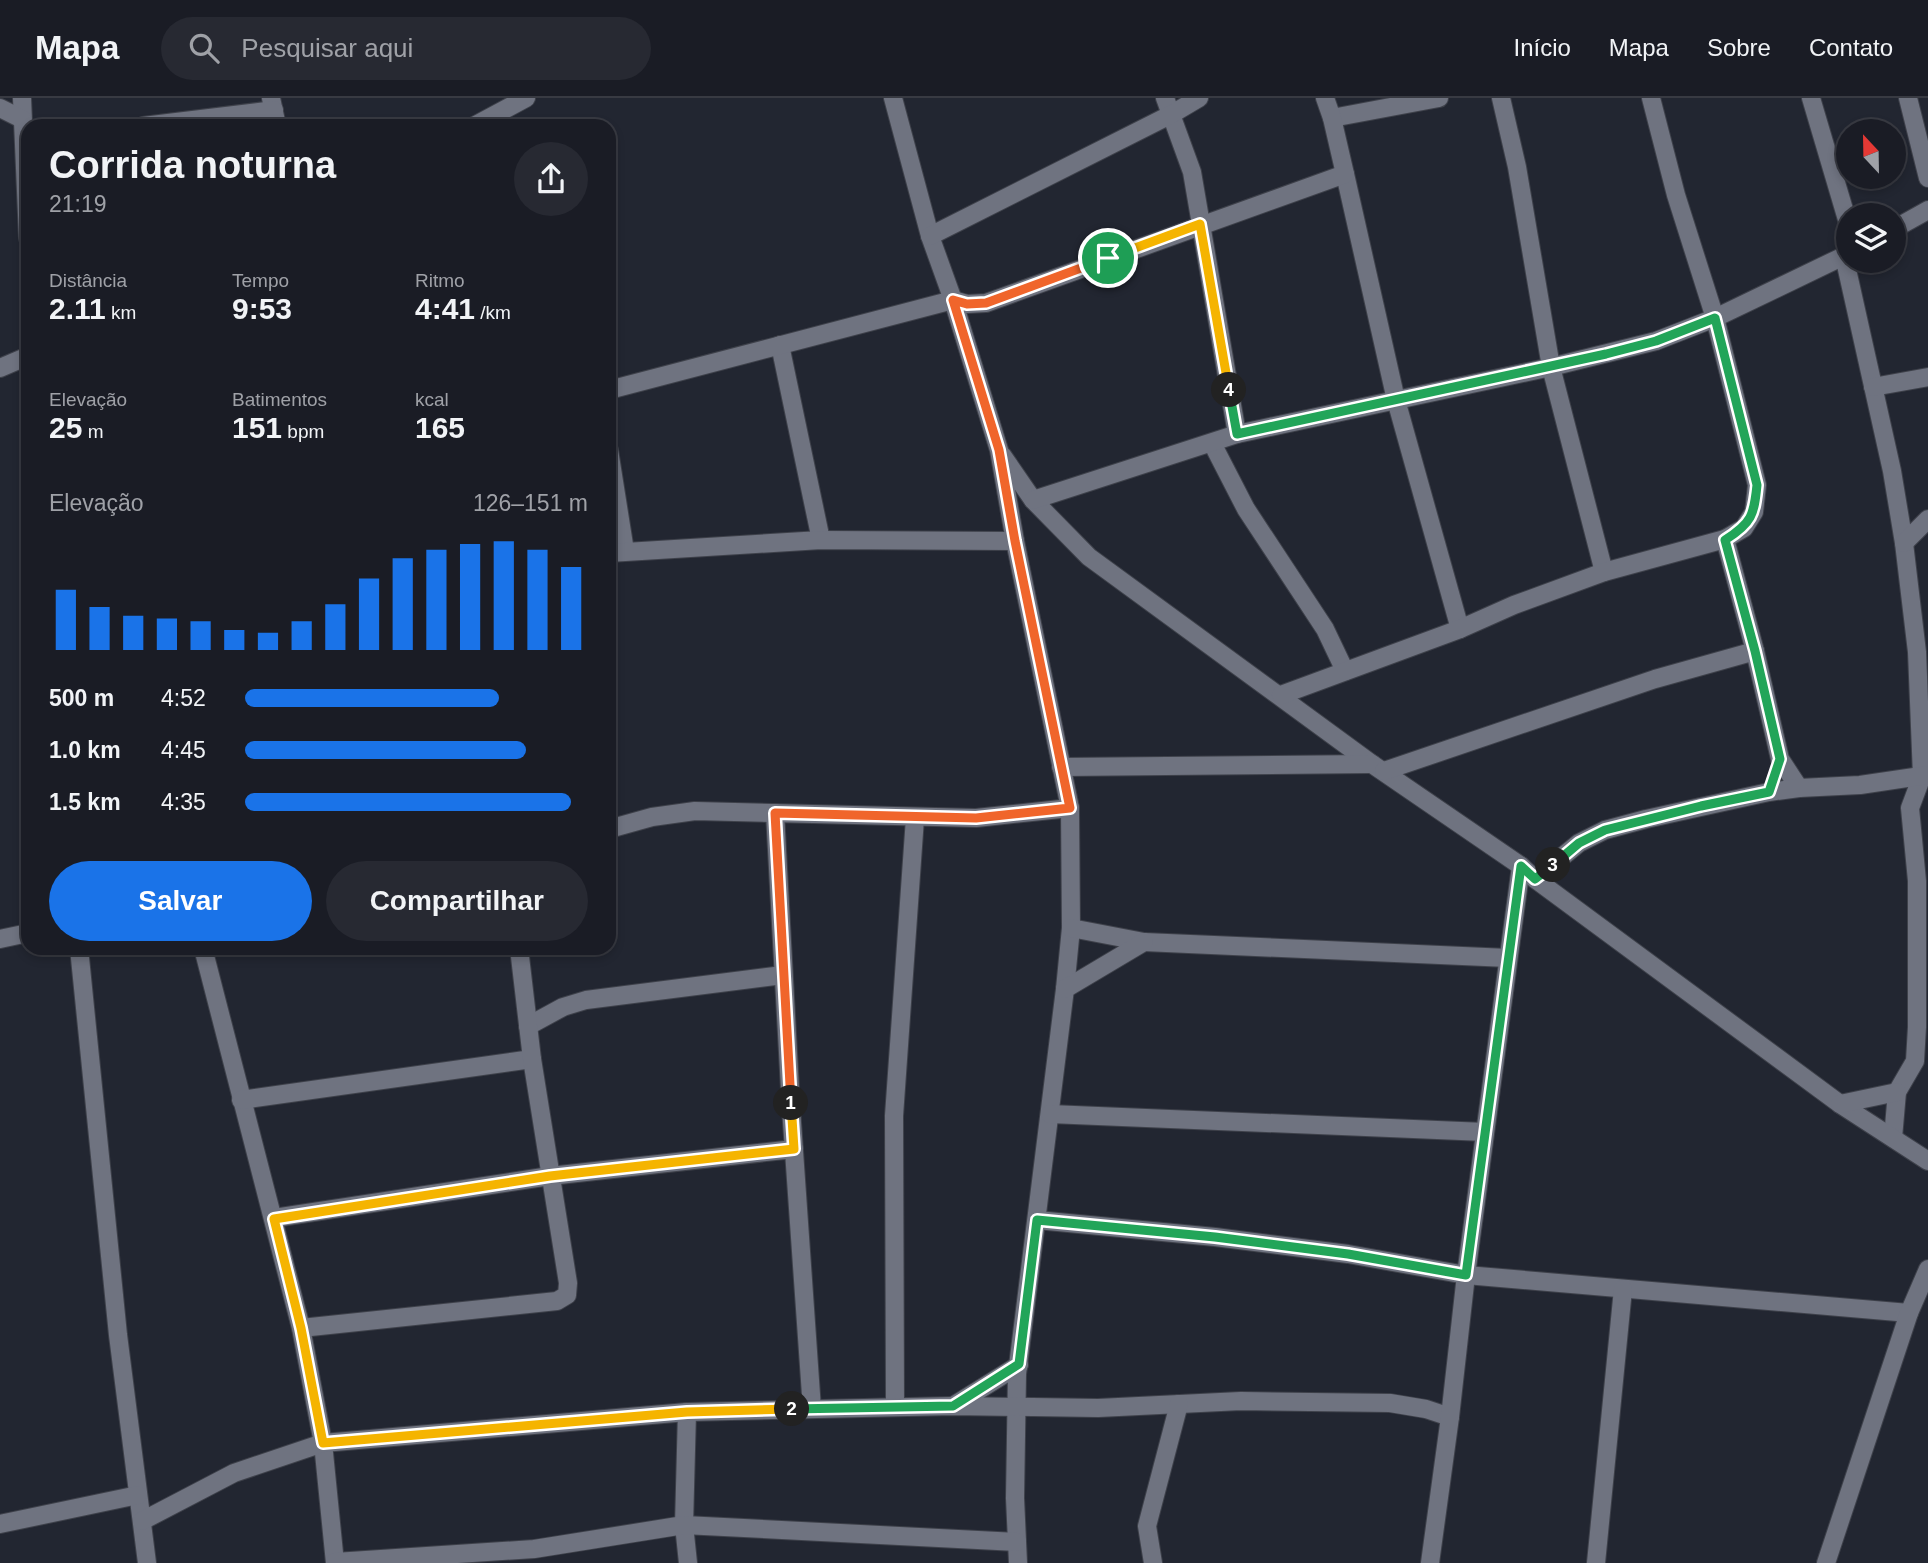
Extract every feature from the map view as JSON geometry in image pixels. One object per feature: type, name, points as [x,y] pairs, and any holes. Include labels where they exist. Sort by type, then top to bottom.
[{"type":"street","points":[[22,98],[23,119]]},
{"type":"street","points":[[488,119],[526,98]]},
{"type":"street","points":[[893,98],[930,236],[953,300],[999,450],[1070,808],[1071,928],[1016,1406],[1018,1563]]},
{"type":"street","points":[[930,236],[1168,106],[1199,98]]},
{"type":"street","points":[[1325,98],[1332,118],[1396,400],[1460,629]]},
{"type":"street","points":[[1332,118],[1439,98]]},
{"type":"street","points":[[1501,98],[1517,167],[1551,367],[1604,572]]},
{"type":"street","points":[[1281,695],[1604,572],[1725,540],[1744,528],[1754,512],[1757,485],[1715,318],[1676,194],[1651,98]]},
{"type":"street","points":[[1811,98],[1842,203]]},
{"type":"street","points":[[1908,98],[1928,178]]},
{"type":"street","points":[[1168,106],[1192,172],[1237,434]]},
{"type":"street","points":[[0,108],[21,126]]},
{"type":"street","points":[[204,119],[274,111]]},
{"type":"street","points":[[616,388],[953,300],[967,304],[986,303],[1345,174]]},
{"type":"street","points":[[1906,222],[1928,210]]},
{"type":"street","points":[[1033,500],[1237,434],[1551,367],[1656,341],[1715,318],[1836,260]]},
{"type":"street","points":[[1850,273],[1892,471],[1922,652],[1925,776],[1910,808],[1923,919],[1915,1061],[1897,1092],[1893,1138]]},
{"type":"street","points":[[780,345],[821,540]]},
{"type":"street","points":[[0,368],[21,359]]},
{"type":"street","points":[[1873,387],[1928,377]]},
{"type":"street","points":[[1212,443],[1246,509],[1325,629],[1345,671]]},
{"type":"street","points":[[999,450],[1033,500],[1089,556],[1378,767],[1521,866],[1840,1104],[1928,1161]]},
{"type":"street","points":[[1904,543],[1928,519]]},
{"type":"street","points":[[617,552],[821,540],[1015,541]]},
{"type":"street","points":[[1725,540],[1780,759],[1799,788]]},
{"type":"street","points":[[1061,767],[1378,767],[1655,679],[1755,651]]},
{"type":"street","points":[[1769,792],[1780,759]]},
{"type":"street","points":[[1535,879],[1579,843],[1605,830],[1769,792],[1860,785],[1925,776]]},
{"type":"street","points":[[616,827],[652,817],[695,811],[976,818],[1070,808]]},
{"type":"street","points":[[775,813],[811,1409]]},
{"type":"street","points":[[895,1407],[894,1116],[915,818]]},
{"type":"street","points":[[1430,1563],[1521,866]]},
{"type":"street","points":[[1071,928],[1144,942],[1508,958]]},
{"type":"street","points":[[0,939],[21,934]]},
{"type":"street","points":[[1065,989],[1144,942]]},
{"type":"street","points":[[80,955],[118,1335],[147,1563]]},
{"type":"street","points":[[205,955],[301,1328],[323,1443],[335,1563],[520,1557],[684,1525],[1017,1542]]},
{"type":"street","points":[[301,1328],[520,1306],[557,1301],[567,1295],[568,1283],[532,1059],[520,955]]},
{"type":"street","points":[[528,1026],[563,1007],[586,1000],[783,975]]},
{"type":"street","points":[[240,1100],[532,1059]]},
{"type":"street","points":[[1840,1104],[1897,1092]]},
{"type":"street","points":[[1051,1114],[1485,1132]]},
{"type":"street","points":[[274,1219],[550,1176],[794,1149]]},
{"type":"street","points":[[1037,1220],[1215,1237],[1348,1254],[1466,1275],[1909,1313]]},
{"type":"street","points":[[1826,1563],[1909,1313],[1928,1269]]},
{"type":"street","points":[[1596,1563],[1623,1289]]},
{"type":"street","points":[[953,1406],[1019,1364]]},
{"type":"street","points":[[142,1521],[234,1473],[323,1443],[687,1412],[953,1406],[1098,1408],[1241,1401],[1390,1403],[1426,1409],[1450,1417]]},
{"type":"street","points":[[1153,1563],[1147,1525],[1179,1404]]},
{"type":"street","points":[[687,1412],[684,1525],[688,1563]]},
{"type":"street","points":[[0,1524],[138,1495]]},
{"type":"route","points":[[1200,224],[1237,434],[1606,354],[1656,341],[1715,318],[1757,485],[1754,512],[1744,528],[1725,540],[1780,759],[1769,792],[1605,830],[1579,843],[1535,879],[1521,866],[1466,1275],[1348,1254],[1215,1237],[1037,1220],[1019,1364],[953,1406],[687,1412],[323,1443],[301,1328],[274,1219],[550,1176],[794,1149],[775,813],[835,817],[976,818],[1070,808],[999,450],[953,300],[967,304],[986,303],[1108,258],[1200,224]]}]
